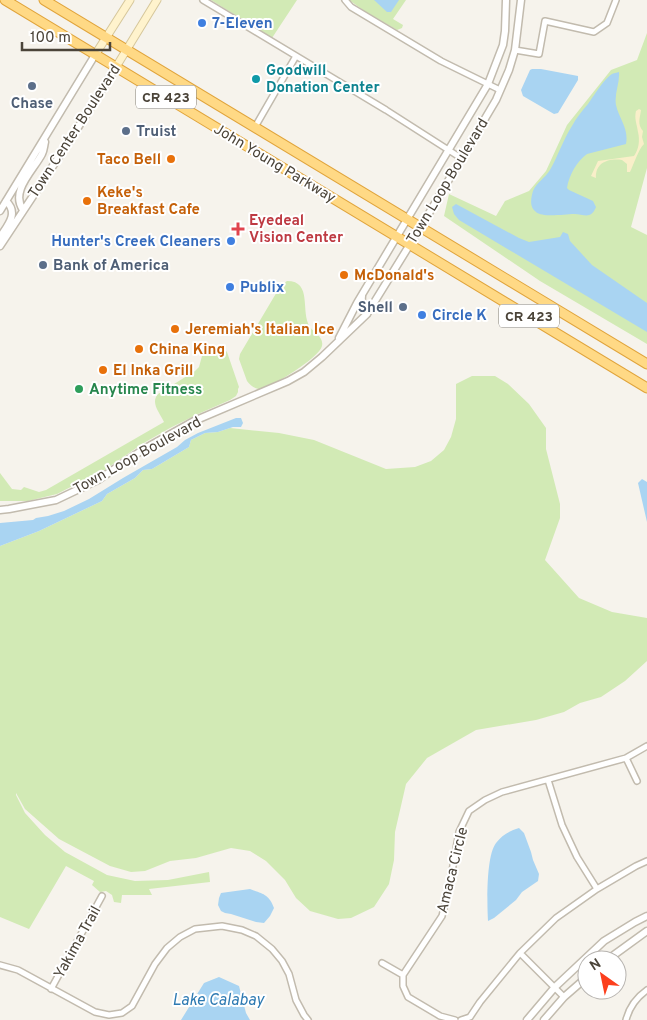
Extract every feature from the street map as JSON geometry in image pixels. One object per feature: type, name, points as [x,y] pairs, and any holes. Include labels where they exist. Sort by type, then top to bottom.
[{"type":"highway","name":"John Young Parkway","points":[[5,0],[647,388]]},
{"type":"highway","name":"John Young Parkway","points":[[44,0],[647,364]]},
{"type":"main road","name":"Town Center Boulevard","points":[[96,55],[130,0]]},
{"type":"main road","name":"Town Center Boulevard","points":[[116,67],[157,0]]},
{"type":"street","points":[[203,0],[461,158]]},
{"type":"street","points":[[345,0],[351,7],[430,54],[500,90]]},
{"type":"street","name":"Town Loop Boulevard","points":[[336,344],[362,295],[488,84],[503,45],[506,0]]},
{"type":"street","name":"Town Loop Boulevard","points":[[0,509],[56,500],[98,480],[144,449],[194,421],[288,381],[304,372],[322,357],[367,314],[496,100],[515,50],[521,0]]},
{"type":"street","points":[[515,50],[539,54],[545,22],[594,32],[607,23],[616,0]]},
{"type":"street","name":"Town Center Boulevard","points":[[0,211],[96,55]]},
{"type":"street","points":[[255,127],[296,56]]},
{"type":"street","name":"Town Center Boulevard","points":[[0,246],[116,67]]},
{"type":"street","name":"Town Center Boulevard","points":[[23,210],[19,204],[18,196],[21,187],[43,152],[46,138]]},
{"type":"street","name":"Town Center Boulevard","points":[[0,237],[10,222],[13,213],[12,206],[6,201]]},
{"type":"street","points":[[362,295],[361,303],[367,314]]},
{"type":"street","name":"Amaca Circle","points":[[403,975],[442,916],[449,888],[458,832],[469,811],[485,800],[502,792],[626,758],[647,746]]},
{"type":"street","points":[[626,758],[637,780]]},
{"type":"street","points":[[548,780],[562,824],[578,858],[597,889]]},
{"type":"street","points":[[461,1020],[470,1017],[520,953],[556,918],[597,889],[647,861]]},
{"type":"street","name":"Yakima Trail","points":[[51,989],[102,896]]},
{"type":"street","points":[[527,1020],[555,987],[604,941],[647,916]]},
{"type":"street","points":[[0,965],[18,970],[95,1012],[109,1015],[122,1013],[132,1006],[155,964],[167,948],[180,937],[195,929],[222,926],[242,930],[256,936],[272,949],[282,961],[289,974],[296,1000],[308,1020]]},
{"type":"street","points":[[621,950],[647,931]]},
{"type":"street","points":[[520,953],[564,998]]},
{"type":"street","points":[[382,962],[403,975],[403,986],[408,997],[440,1016],[455,1020]]},
{"type":"street","points":[[544,1020],[577,986]]},
{"type":"street","points":[[626,1020],[638,996],[647,990]]},
{"type":"green space","points":[[211,0],[297,0],[272,38]]},
{"type":"green space","points":[[349,0],[406,0],[393,19],[403,25],[402,28],[397,30]]},
{"type":"green space","points":[[647,33],[647,168],[631,227],[647,235],[647,344],[540,281],[444,216],[449,194],[496,216],[505,201],[529,191],[546,171],[567,125],[611,70],[637,60]]},
{"type":"green space","points":[[287,281],[295,282],[300,286],[303,292],[307,321],[322,340],[322,346],[313,358],[284,378],[266,387],[256,388],[247,381],[239,359],[240,354],[281,285]]},
{"type":"green space","points":[[218,347],[223,348],[227,352],[239,387],[236,396],[170,428],[142,444],[106,469],[57,494],[28,501],[0,501],[0,473],[12,489],[21,490],[24,487],[39,492],[46,490],[164,422],[155,404],[158,394],[195,371],[199,367],[202,356]]},
{"type":"green space","points":[[472,376],[495,376],[508,384],[529,404],[546,428],[546,449],[560,504],[560,518],[545,560],[579,598],[612,612],[647,618],[647,661],[625,681],[601,697],[580,703],[564,712],[536,720],[476,730],[427,758],[406,784],[395,832],[394,860],[389,884],[374,907],[351,918],[338,919],[310,911],[296,898],[285,880],[266,861],[250,851],[231,848],[196,858],[170,861],[145,871],[131,872],[110,866],[59,839],[25,809],[16,793],[25,813],[45,835],[65,852],[107,875],[135,881],[168,880],[209,872],[210,882],[149,889],[152,895],[122,895],[121,903],[114,902],[112,895],[106,891],[100,892],[92,885],[94,881],[66,866],[29,929],[0,917],[0,546],[39,531],[102,501],[107,494],[135,478],[143,470],[152,469],[189,447],[191,440],[205,433],[218,432],[230,428],[279,433],[314,440],[386,469],[415,467],[431,461],[444,450],[451,437],[456,419],[456,384]]},
{"type":"sand","points":[[641,110],[639,123],[643,131],[644,144],[630,172],[627,172],[627,164],[622,160],[612,160],[600,165],[596,178],[591,176],[598,161],[634,156],[639,144],[635,117],[636,111]]},
{"type":"water","points":[[374,0],[399,0],[391,12],[387,12]]},
{"type":"water","points":[[532,69],[578,76],[578,80],[558,113],[554,114],[523,96],[521,90]]},
{"type":"water","points":[[619,72],[616,105],[626,133],[626,144],[587,154],[574,169],[567,188],[593,201],[596,207],[594,211],[589,215],[539,214],[532,208],[531,202],[535,188],[550,170],[577,117],[606,80]]},
{"type":"water","points":[[456,204],[529,242],[560,237],[563,232],[568,234],[570,241],[592,265],[647,303],[647,332],[459,220],[454,214],[452,207]]},
{"type":"water","points":[[236,418],[241,418],[243,423],[241,427],[205,433],[191,440],[189,447],[152,469],[143,470],[135,478],[107,494],[102,501],[39,531],[0,546],[0,523],[33,520],[64,511],[89,499],[177,447],[185,440]]},
{"type":"water","points":[[642,479],[647,482],[647,522],[638,483]]},
{"type":"water","points":[[519,828],[524,833],[539,874],[538,881],[488,921],[488,880],[490,858],[493,849],[503,836]]},
{"type":"water","points":[[250,889],[268,897],[272,903],[274,908],[264,923],[225,913],[221,911],[218,905],[221,893]]},
{"type":"water","name":"Lake Calabay","points":[[219,977],[239,986],[246,1013],[250,1020],[181,1020],[204,983]]},
{"type":"place","name":"7-Eleven","points":[[202,23]]},
{"type":"place","name":"Goodwill Donation Center","points":[[256,79]]},
{"type":"place","name":"Chase","points":[[32,86]]},
{"type":"place","name":"Truist","points":[[126,131]]},
{"type":"place","name":"Taco Bell","points":[[171,159]]},
{"type":"place","name":"Keke's Breakfast Cafe","points":[[87,201]]},
{"type":"place","name":"Eyedeal Vision Center","points":[[238,229]]},
{"type":"place","name":"Hunter's Creek Cleaners","points":[[231,241]]},
{"type":"place","name":"Bank of America","points":[[43,265]]},
{"type":"place","name":"McDonald's","points":[[344,275]]},
{"type":"place","name":"Publix","points":[[230,287]]},
{"type":"place","name":"Shell","points":[[403,307]]},
{"type":"place","name":"Circle K","points":[[422,315]]},
{"type":"place","name":"Jeremiah's Italian Ice","points":[[175,329]]},
{"type":"place","name":"China King","points":[[139,349]]},
{"type":"place","name":"El Inka Grill","points":[[103,370]]},
{"type":"place","name":"Anytime Fitness","points":[[79,389]]}]
